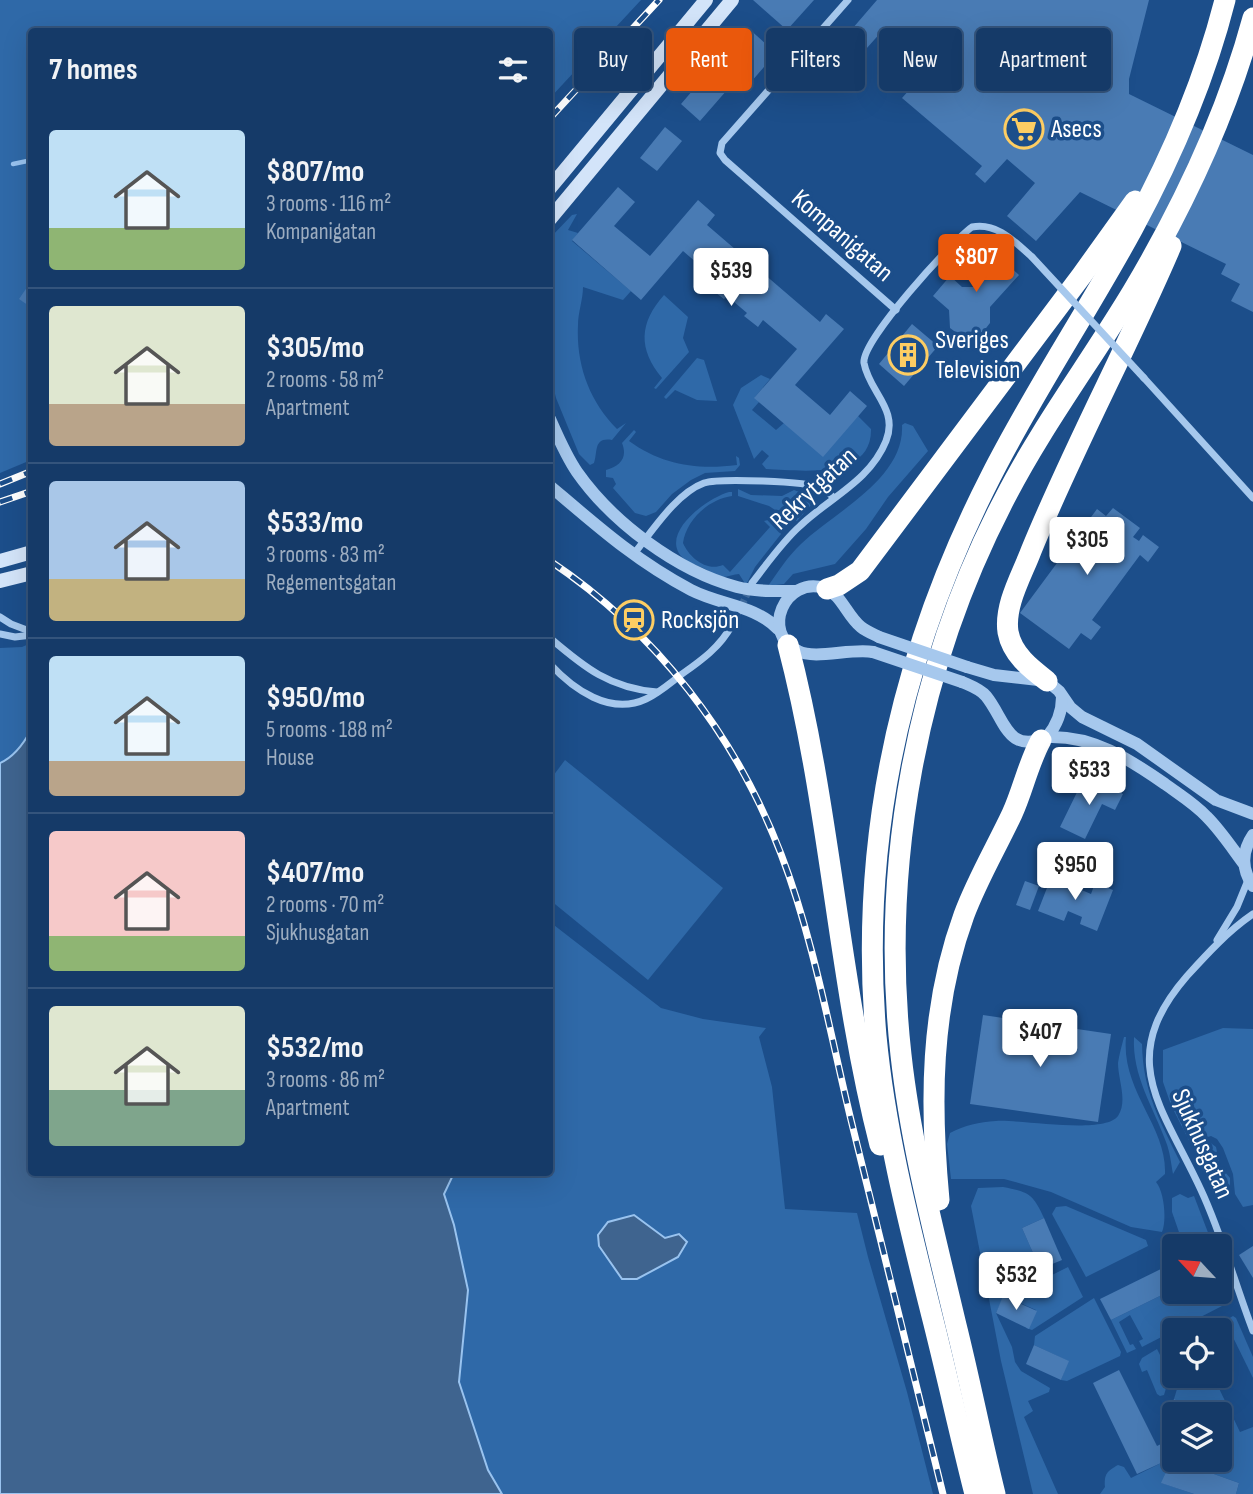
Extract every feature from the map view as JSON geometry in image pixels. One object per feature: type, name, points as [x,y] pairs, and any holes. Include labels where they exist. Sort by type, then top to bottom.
[{"type":"highway","points":[[975,1494],[911,1235],[880,1071],[873,961],[877,841],[891,753],[901,708],[932,607],[959,540],[1007,446],[1135,224],[1204,73],[1226,0]]},
{"type":"highway","points":[[1047,681],[1023,661],[1011,642],[1008,623],[1012,601],[1049,508],[1153,288],[1234,84],[1253,18]]},
{"type":"highway","points":[[995,1494],[914,1138],[901,1055],[896,930],[907,798],[922,721],[938,664],[960,598],[1004,500],[1036,443],[1132,292],[1162,239],[1209,144]]},
{"type":"highway","points":[[827,589],[849,579],[866,563],[1167,157]]},
{"type":"highway","points":[[783,637],[805,713],[870,1105],[885,1164],[911,1235]]},
{"type":"highway","points":[[950,1300],[934,1119],[934,1056],[939,1011],[963,918],[1012,813],[1029,764],[1044,738]]},
{"type":"main road","points":[[553,184],[706,0]]},
{"type":"main road","points":[[553,215],[732,0]]},
{"type":"main road","points":[[0,561],[28,553]]},
{"type":"main road","points":[[0,581],[28,574]]},
{"type":"street","name":"Kompanigatan","points":[[848,0],[722,143],[720,153],[724,160],[896,310],[946,251],[972,227],[993,228],[1009,237],[1032,257],[1253,498]]},
{"type":"street","name":"Rekrytgatan","points":[[752,583],[797,528],[872,467],[887,439],[889,412],[871,379],[864,363],[864,355],[873,338],[896,310]]},
{"type":"street","points":[[553,425],[578,472],[604,503],[645,541],[674,559],[729,585],[750,590],[796,591],[815,586],[827,589],[835,594],[860,626],[879,638],[994,675],[1047,681],[1082,717],[1138,744],[1216,800],[1253,814]]},
{"type":"street","points":[[633,556],[675,505],[705,482],[804,484],[821,488],[834,498]]},
{"type":"street","points":[[553,489],[633,556],[695,593],[764,616],[797,651],[814,655],[848,650],[873,652],[978,689],[987,697],[1006,730],[1014,738],[1032,742],[1044,738],[1070,737],[1109,749],[1136,764],[1202,812],[1244,864],[1251,882]]},
{"type":"street","points":[[783,637],[780,609],[796,591]]},
{"type":"street","points":[[0,617],[28,632]]},
{"type":"street","points":[[553,667],[567,681],[593,698],[628,703],[643,701],[712,652],[732,625]]},
{"type":"street","points":[[0,634],[15,637],[28,635]]},
{"type":"street","points":[[553,641],[589,670],[611,682],[633,690],[658,692]]},
{"type":"street","points":[[1044,738],[1059,718],[1062,697]]},
{"type":"street","points":[[1244,864],[1247,845],[1253,835]]},
{"type":"street","name":"Sjukhusgatan","points":[[1213,948],[1251,882]]},
{"type":"street","name":"Sjukhusgatan","points":[[1253,914],[1213,948],[1172,993],[1159,1014],[1150,1043],[1149,1061],[1158,1104],[1210,1210],[1253,1331]]},
{"type":"shaded area","points":[[0,0],[641,0],[615,28],[574,28],[574,72],[553,95],[553,28],[28,28],[28,461],[0,473]]},
{"type":"shaded area","points":[[577,214],[568,230],[578,233],[572,241],[631,291],[623,300],[583,287],[578,340],[586,381],[599,406],[617,429],[626,423],[612,440],[599,443],[594,463],[590,465],[579,454],[553,386],[553,235],[572,215]]},
{"type":"shaded area","points":[[664,295],[688,317],[683,338],[689,352],[656,389],[654,388],[662,378],[649,357],[645,336],[650,316]]},
{"type":"shaded area","points":[[697,358],[704,360],[717,401],[697,400],[675,390],[666,399],[664,397]]},
{"type":"shaded area","points":[[761,375],[770,379],[755,397],[759,402],[752,410],[776,430],[784,423],[858,416],[871,429],[868,446],[860,457],[847,465],[831,469],[766,469],[762,464],[769,456],[762,450],[754,459],[733,405],[741,388]]},
{"type":"shaded area","points":[[905,423],[913,426],[928,451],[888,497],[866,529],[835,564],[793,574],[784,584],[768,586],[801,544],[880,478],[892,462],[900,444],[902,425]]},
{"type":"shaded area","points":[[634,430],[636,432],[629,441],[654,456],[680,464],[708,467],[737,465],[736,456],[740,465],[735,471],[705,473],[691,480],[672,494],[656,512],[646,516],[635,513],[613,488],[616,484],[613,478],[606,477],[606,470],[622,461],[622,443]]},
{"type":"shaded area","points":[[738,489],[751,495],[782,496],[794,490],[810,496],[812,504],[797,521],[792,521],[769,506],[738,496]]},
{"type":"shaded area","points":[[732,492],[732,496],[715,501],[700,512],[689,526],[683,543],[699,562],[717,567],[723,565],[730,572],[770,527],[764,521],[768,520],[780,529],[781,534],[755,567],[746,585],[739,574],[718,576],[685,560],[677,549],[677,538],[688,518],[709,501]]},
{"type":"shaded area","points":[[28,644],[28,1176],[553,1176],[553,924],[661,1008],[703,1019],[766,1028],[759,1037],[772,1087],[785,1209],[857,1213],[933,1494],[0,1494],[0,648]]},
{"type":"shaded area","points":[[28,735],[28,1176],[453,1176],[444,1194],[454,1225],[468,1290],[459,1382],[488,1470],[502,1494],[0,1494],[0,763],[10,757]]},
{"type":"shaded area","points":[[565,760],[723,888],[648,980],[553,902],[553,776]]},
{"type":"shaded area","points":[[1223,1028],[1253,1029],[1253,1205],[1243,1207],[1235,1194],[1233,1174],[1223,1148],[1217,1139],[1211,1136],[1204,1138],[1216,1147],[1220,1166],[1230,1178],[1230,1190],[1211,1184],[1171,1105],[1163,1082],[1163,1050]]},
{"type":"shaded area","points":[[1124,1037],[1130,1074],[1164,1157],[1165,1174],[1156,1182],[1164,1206],[1162,1232],[1131,1227],[1051,1192],[1004,1179],[951,1179],[947,1144],[950,1133],[961,1128],[996,1121],[1096,1125],[1110,1122],[1118,1116],[1122,1097],[1118,1063]]},
{"type":"shaded area","points":[[1134,1037],[1142,1044],[1149,1092],[1180,1162],[1173,1174],[1167,1146],[1136,1065]]},
{"type":"shaded area","points":[[1003,1187],[1029,1195],[1044,1218],[1022,1228],[1040,1269],[1047,1266],[1052,1275],[1068,1267],[1083,1297],[1032,1330],[1026,1328],[1036,1310],[1004,1296],[996,1313],[1021,1371],[1050,1388],[1049,1392],[1028,1401],[1033,1411],[1024,1417],[1058,1494],[1033,1494],[1001,1361],[971,1206],[978,1188]]},
{"type":"shaded area","points":[[1180,1194],[1188,1198],[1194,1196],[1209,1234],[1180,1234],[1172,1212],[1172,1198]]},
{"type":"shaded area","points":[[1066,1206],[1146,1240],[1148,1246],[1086,1277],[1052,1214],[1056,1207]]},
{"type":"shaded area","points":[[634,1215],[665,1238],[679,1234],[687,1242],[678,1257],[637,1279],[622,1279],[599,1246],[598,1235],[608,1222]]},
{"type":"shaded area","points":[[1162,1295],[1162,1304],[1224,1305],[1199,1318],[1162,1318],[1162,1337],[1142,1347],[1139,1341],[1143,1339],[1130,1315],[1119,1322],[1130,1345],[1133,1344],[1136,1349],[1127,1353],[1111,1320]]},
{"type":"shaded area","points":[[1094,1298],[1121,1352],[1120,1356],[1067,1381],[1061,1380],[1068,1361],[1034,1345],[1035,1336]]},
{"type":"shaded area","points":[[1233,1316],[1236,1318],[1253,1357],[1253,1378],[1232,1335],[1232,1318],[1230,1318]]},
{"type":"shaded area","points":[[1157,1349],[1162,1359],[1162,1388],[1166,1388],[1164,1395],[1157,1394],[1147,1370],[1142,1372],[1139,1364],[1142,1358]]},
{"type":"shaded area","points":[[1219,1388],[1226,1402],[1182,1402],[1174,1399],[1177,1389]]},
{"type":"shaded area","points":[[1232,1415],[1240,1432],[1253,1427],[1253,1494],[1236,1494],[1239,1483],[1208,1472],[1232,1472]]},
{"type":"shaded area","points":[[1161,1463],[1162,1472],[1166,1472],[1162,1483],[1194,1494],[1100,1494],[1105,1487],[1107,1473],[1118,1465],[1124,1467],[1131,1478]]},
{"type":"building","points":[[753,0],[814,0],[789,28],[785,28]]},
{"type":"building","points":[[877,0],[1149,0],[1129,79],[1129,94],[1253,155],[1253,312],[1231,301],[1240,284],[1221,274],[1226,264],[1080,192],[1036,241],[1007,216],[1035,183],[1007,159],[985,183],[975,174],[982,166],[902,98],[908,91],[962,91],[962,28],[879,28],[879,34],[865,50],[865,28],[853,28]]},
{"type":"building","points":[[752,31],[766,44],[766,65],[752,81]]},
{"type":"building","points":[[692,91],[726,91],[700,121],[681,104]]},
{"type":"building","points":[[665,127],[682,141],[657,171],[640,158]]},
{"type":"building","points":[[618,187],[635,202],[614,226],[650,256],[698,200],[715,215],[707,225],[820,322],[826,314],[844,329],[795,385],[830,415],[850,391],[867,406],[823,457],[754,398],[797,349],[763,320],[758,327],[744,316],[747,313],[727,296],[724,299],[712,290],[719,282],[683,251],[641,300],[572,240]]},
{"type":"building","points":[[981,241],[1019,275],[990,307],[990,323],[979,337],[965,339],[950,328],[949,310],[933,296],[950,276],[962,287],[975,287],[987,273],[968,257]]},
{"type":"building","points":[[28,286],[28,305],[19,299]]},
{"type":"building","name":"Sveriges Television","points":[[912,324],[938,346],[904,386],[879,364]]},
{"type":"building","points":[[1113,508],[1140,528],[1133,537],[1139,541],[1143,535],[1159,547],[1148,562],[1140,555],[1092,620],[1101,627],[1091,640],[1081,633],[1069,649],[1020,613],[1097,509],[1106,516]]},
{"type":"building","points":[[1088,777],[1123,794],[1115,810],[1102,804],[1085,839],[1060,827],[1081,784],[1084,785]]},
{"type":"building","points":[[1052,875],[1078,885],[1077,888],[1091,894],[1095,883],[1113,890],[1097,931],[1080,924],[1082,917],[1068,911],[1064,921],[1038,911]]},
{"type":"building","points":[[1025,881],[1039,886],[1030,910],[1016,905]]},
{"type":"building","points":[[983,1015],[1111,1034],[1098,1122],[970,1104]]},
{"type":"building","points":[[1044,1218],[1062,1260],[1040,1269],[1022,1228]]},
{"type":"building","points":[[1253,1246],[1253,1278],[1239,1255]]},
{"type":"building","points":[[1162,1268],[1162,1295],[1111,1320],[1100,1299]]},
{"type":"building","points":[[1003,1296],[1037,1311],[1029,1329],[996,1313]]},
{"type":"building","points":[[1034,1345],[1069,1361],[1061,1380],[1026,1364]]},
{"type":"building","points":[[1119,1370],[1157,1446],[1162,1444],[1162,1465],[1137,1474],[1093,1383]]},
{"type":"building","points":[[1166,1472],[1208,1472],[1239,1483],[1236,1494],[1194,1494],[1161,1483]]},
{"type":"waterway","points":[[13,164],[28,161]]},
{"type":"tunnel","points":[[732,625],[750,588]]},
{"type":"railway","points":[[553,115],[659,0]]},
{"type":"railway","points":[[0,484],[28,473]]},
{"type":"railway","points":[[0,502],[28,492]]},
{"type":"railway","points":[[553,563],[589,589],[658,654],[716,728],[763,810],[781,854],[812,952],[943,1494]]},
{"type":"place","name":"Asecs","points":[[1024,129]]},
{"type":"place","name":"Sveriges Television","points":[[908,355]]},
{"type":"place","name":"Rocksjön","points":[[634,620]]}]
